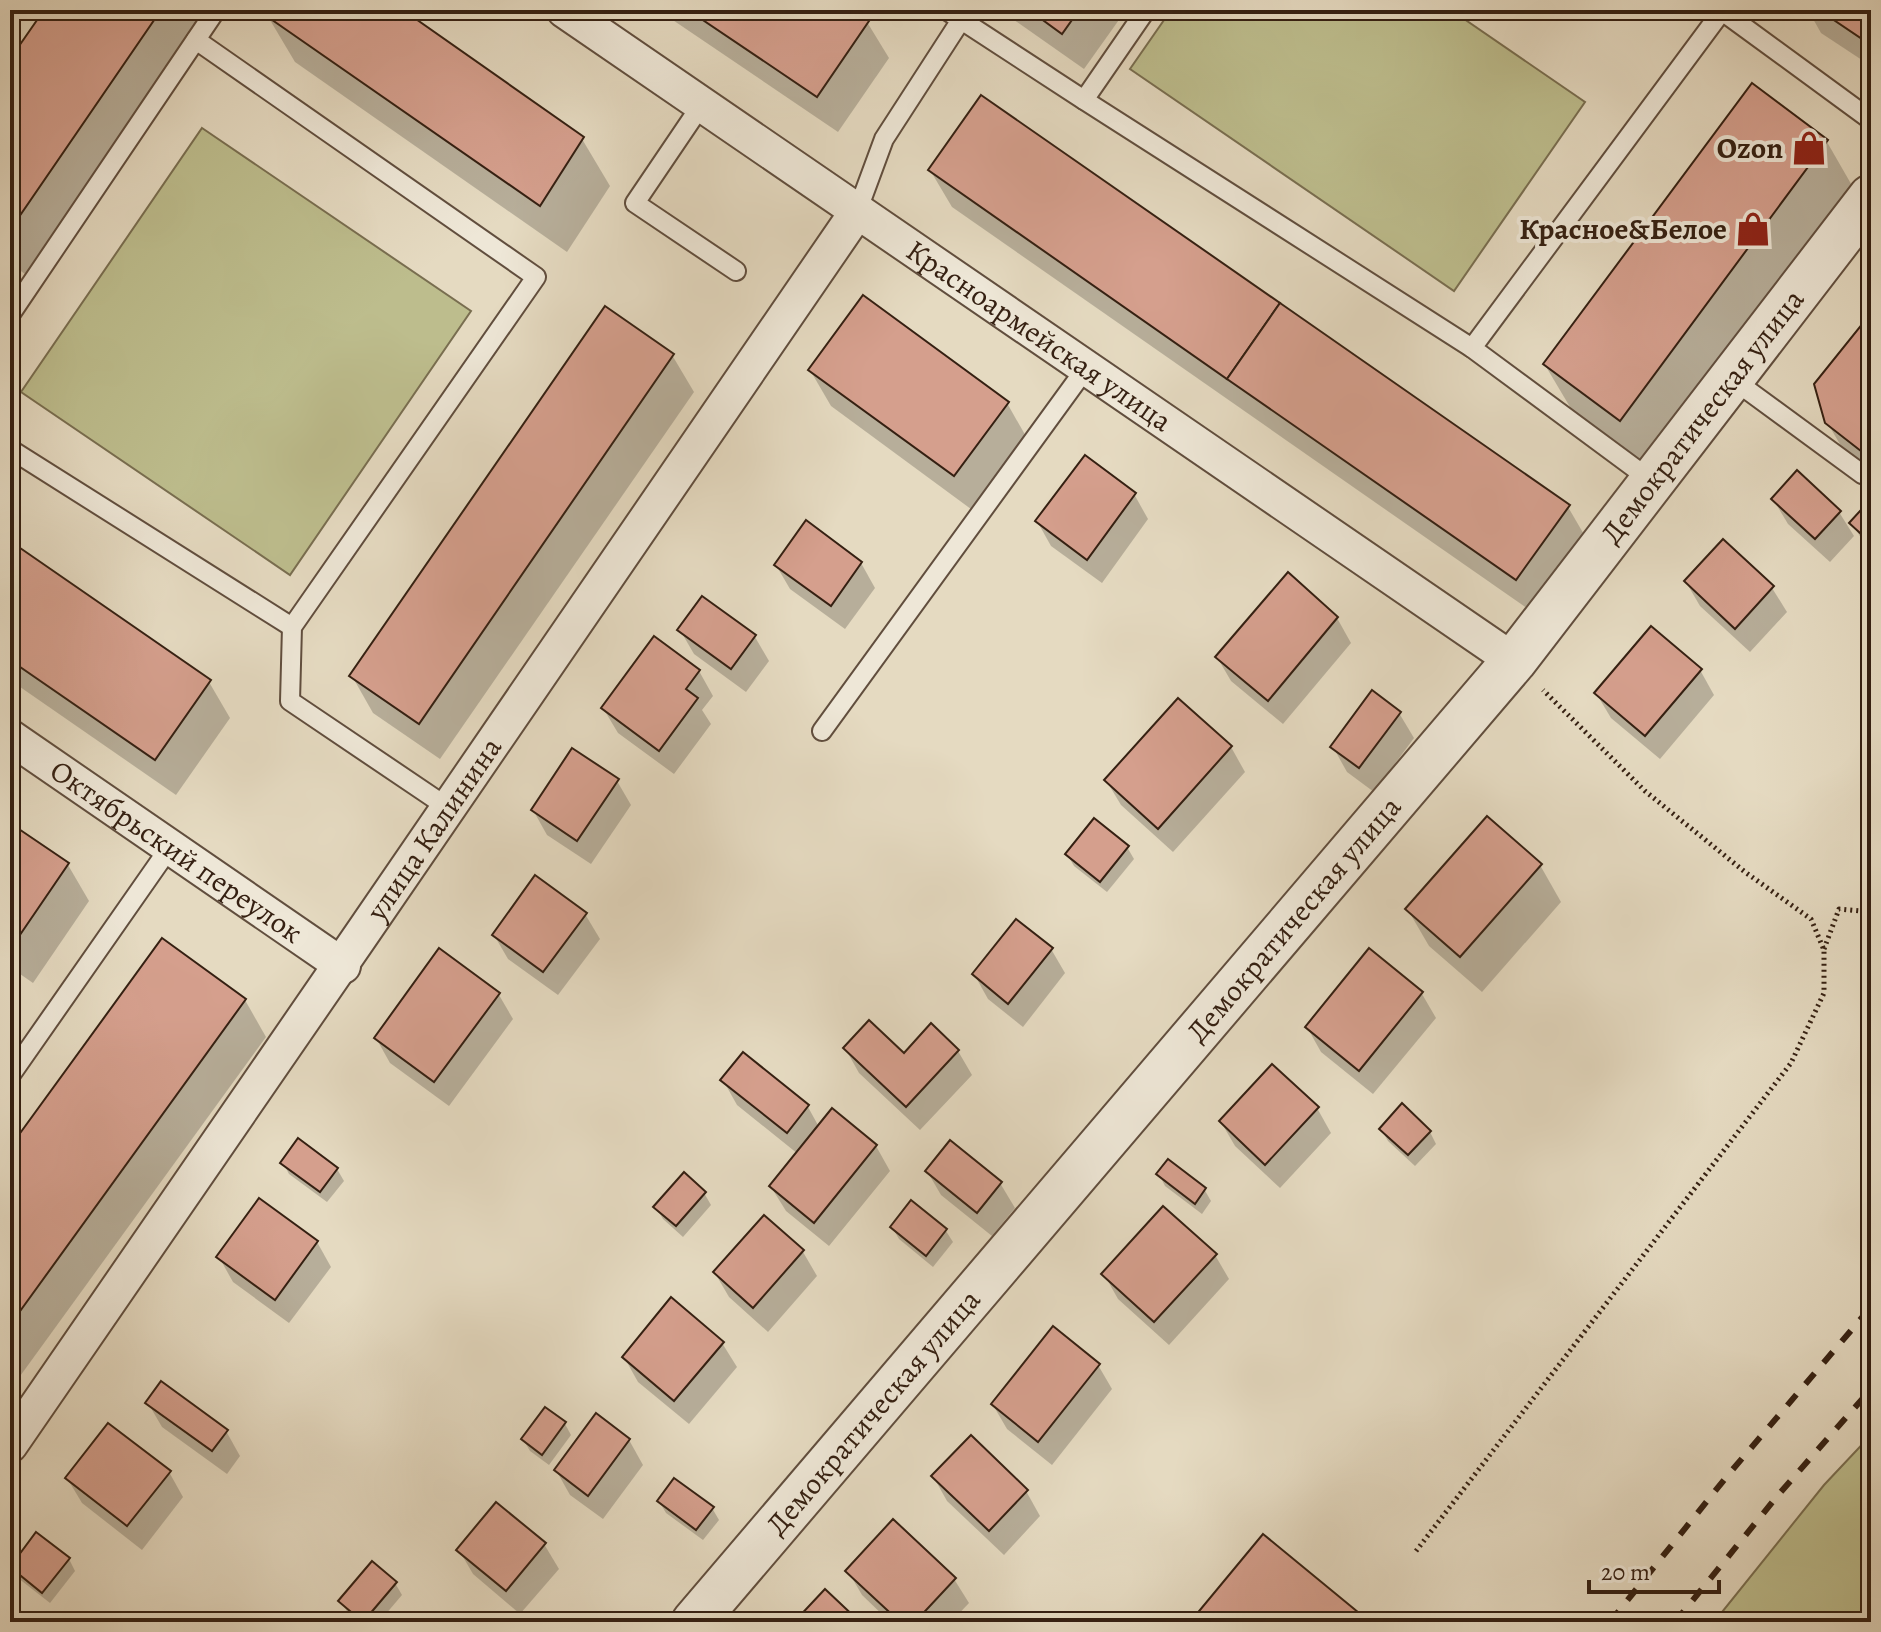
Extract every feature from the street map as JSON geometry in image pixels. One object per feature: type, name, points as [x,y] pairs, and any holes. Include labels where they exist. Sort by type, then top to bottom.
[{"type":"street","name":"Красноармейская улица","points":[[564,10],[1514,661]]},
{"type":"street","name":"Демократическая улица","points":[[694,1622],[1514,661],[1871,197]]},
{"type":"street","name":"улица Калинина","points":[[10,1445],[343,966],[447,807],[857,212]]},
{"type":"street","name":"Октябрьский переулок","points":[[10,737],[343,966]]},
{"type":"lane","points":[[10,315],[216,10]]},
{"type":"lane","points":[[1084,100],[1146,10]]},
{"type":"lane","points":[[1472,348],[1722,10],[1871,120]]},
{"type":"lane","points":[[857,212],[884,139],[954,15],[1472,348],[1652,481]]},
{"type":"lane","points":[[196,40],[536,277],[292,627],[290,701],[447,807]]},
{"type":"lane","points":[[702,104],[635,203],[736,271]]},
{"type":"lane","points":[[822,731],[1086,368]]},
{"type":"lane","points":[[1731,378],[1862,474],[1871,477]]},
{"type":"lane","points":[[10,449],[292,627]]},
{"type":"lane","points":[[10,1076],[170,847]]},
{"type":"lane","points":[[10,1042],[26,1054]]},
{"type":"path","points":[[1514,661],[1645,791],[1745,872],[1811,919],[1824,950]]},
{"type":"path","points":[[1416,1551],[1791,1063],[1824,993],[1824,950],[1839,909],[1871,912]]},
{"type":"green space","points":[[1171,10],[1451,10],[1585,102],[1454,291],[1130,69]]},
{"type":"green space","points":[[202,128],[471,311],[290,575],[21,392]]},
{"type":"green space","points":[[1871,1435],[1871,1622],[1714,1622],[1824,1485]]},
{"type":"building","points":[[44,10],[161,10],[10,230],[10,59]]},
{"type":"building","points":[[268,10],[403,10],[584,137],[540,206],[265,15]]},
{"type":"building","points":[[688,10],[853,10],[869,21],[817,97]]},
{"type":"building","points":[[1029,10],[1079,10],[1062,34]]},
{"type":"building","points":[[1819,10],[1871,10],[1871,45]]},
{"type":"building","points":[[1752,83],[1828,140],[1620,421],[1543,364]]},
{"type":"building","points":[[981,95],[1280,303],[1227,379],[928,170]]},
{"type":"building","points":[[863,295],[1009,402],[954,476],[808,370]]},
{"type":"building","points":[[1280,303],[1570,505],[1516,580],[1227,379]]},
{"type":"building","points":[[605,306],[674,354],[419,724],[349,676]]},
{"type":"building","points":[[1871,313],[1871,454],[1866,455],[1825,423],[1814,384]]},
{"type":"building","points":[[1085,455],[1136,493],[1087,560],[1035,521]]},
{"type":"building","points":[[1797,470],[1841,511],[1815,539],[1771,499]]},
{"type":"building","points":[[1871,499],[1871,543],[1849,523]]},
{"type":"building","points":[[806,520],[862,562],[831,606],[774,565]]},
{"type":"building","points":[[1723,539],[1774,586],[1735,629],[1684,581]]},
{"type":"building","points":[[10,541],[211,680],[155,760],[10,660]]},
{"type":"building","points":[[1288,572],[1338,617],[1268,701],[1215,657]]},
{"type":"building","points":[[702,596],[756,635],[731,669],[677,630]]},
{"type":"building","points":[[1651,626],[1702,669],[1645,736],[1594,693]]},
{"type":"building","points":[[654,636],[700,670],[686,689],[698,698],[659,751],[601,708]]},
{"type":"building","points":[[1372,690],[1401,712],[1359,768],[1330,747]]},
{"type":"building","points":[[1178,698],[1232,746],[1158,829],[1104,780]]},
{"type":"building","points":[[572,748],[619,779],[577,841],[531,810]]},
{"type":"building","points":[[1487,816],[1542,864],[1460,957],[1405,909]]},
{"type":"building","points":[[1094,818],[1129,846],[1100,882],[1065,854]]},
{"type":"building","points":[[10,823],[69,863],[11,948],[10,947]]},
{"type":"building","points":[[535,875],[587,913],[543,972],[492,935]]},
{"type":"building","points":[[1016,919],[1053,948],[1008,1004],[972,974]]},
{"type":"building","points":[[162,938],[246,999],[10,1325],[10,1147]]},
{"type":"building","points":[[439,948],[500,993],[434,1082],[374,1038]]},
{"type":"building","points":[[1369,948],[1423,992],[1359,1071],[1305,1027]]},
{"type":"building","points":[[869,1020],[904,1053],[931,1023],[959,1050],[906,1107],[843,1048]]},
{"type":"building","points":[[743,1052],[809,1105],[787,1133],[720,1080]]},
{"type":"building","points":[[1272,1064],[1319,1107],[1265,1165],[1219,1121]]},
{"type":"building","points":[[1402,1103],[1431,1131],[1408,1155],[1379,1129]]},
{"type":"building","points":[[832,1108],[877,1145],[814,1223],[769,1186]]},
{"type":"building","points":[[298,1138],[338,1168],[320,1192],[280,1163]]},
{"type":"building","points":[[950,1140],[1002,1182],[977,1213],[925,1171]]},
{"type":"building","points":[[1168,1159],[1206,1188],[1195,1204],[1156,1174]]},
{"type":"building","points":[[684,1172],[706,1192],[676,1226],[653,1207]]},
{"type":"building","points":[[259,1198],[318,1241],[275,1300],[216,1257]]},
{"type":"building","points":[[911,1200],[947,1229],[926,1256],[890,1227]]},
{"type":"building","points":[[1163,1206],[1217,1254],[1154,1322],[1101,1274]]},
{"type":"building","points":[[764,1215],[804,1250],[753,1308],[713,1272]]},
{"type":"building","points":[[671,1297],[724,1342],[674,1401],[622,1357]]},
{"type":"building","points":[[1053,1326],[1100,1364],[1038,1442],[991,1404]]},
{"type":"building","points":[[161,1381],[228,1430],[212,1451],[145,1403]]},
{"type":"building","points":[[545,1407],[566,1422],[542,1455],[521,1439]]},
{"type":"building","points":[[596,1413],[630,1439],[588,1496],[554,1470]]},
{"type":"building","points":[[108,1423],[171,1471],[127,1526],[65,1478]]},
{"type":"building","points":[[971,1435],[1028,1490],[989,1531],[931,1476]]},
{"type":"building","points":[[674,1478],[714,1507],[696,1530],[657,1501]]},
{"type":"building","points":[[496,1502],[546,1543],[506,1591],[456,1550]]},
{"type":"building","points":[[893,1519],[956,1578],[915,1622],[900,1622],[845,1571]]},
{"type":"building","points":[[36,1532],[70,1558],[42,1593],[10,1567]]},
{"type":"building","points":[[1263,1534],[1370,1622],[1190,1622]]},
{"type":"building","points":[[372,1561],[397,1582],[363,1622],[338,1601]]},
{"type":"building","points":[[825,1589],[860,1622],[794,1622]]},
{"type":"railway","points":[[1610,1622],[1728,1475],[1871,1307]]},
{"type":"railway","points":[[1675,1622],[1779,1494],[1871,1389]]},
{"type":"place","name":"Ozon","points":[[1809,148]]},
{"type":"place","name":"Красное&Белое","points":[[1753,229]]}]
